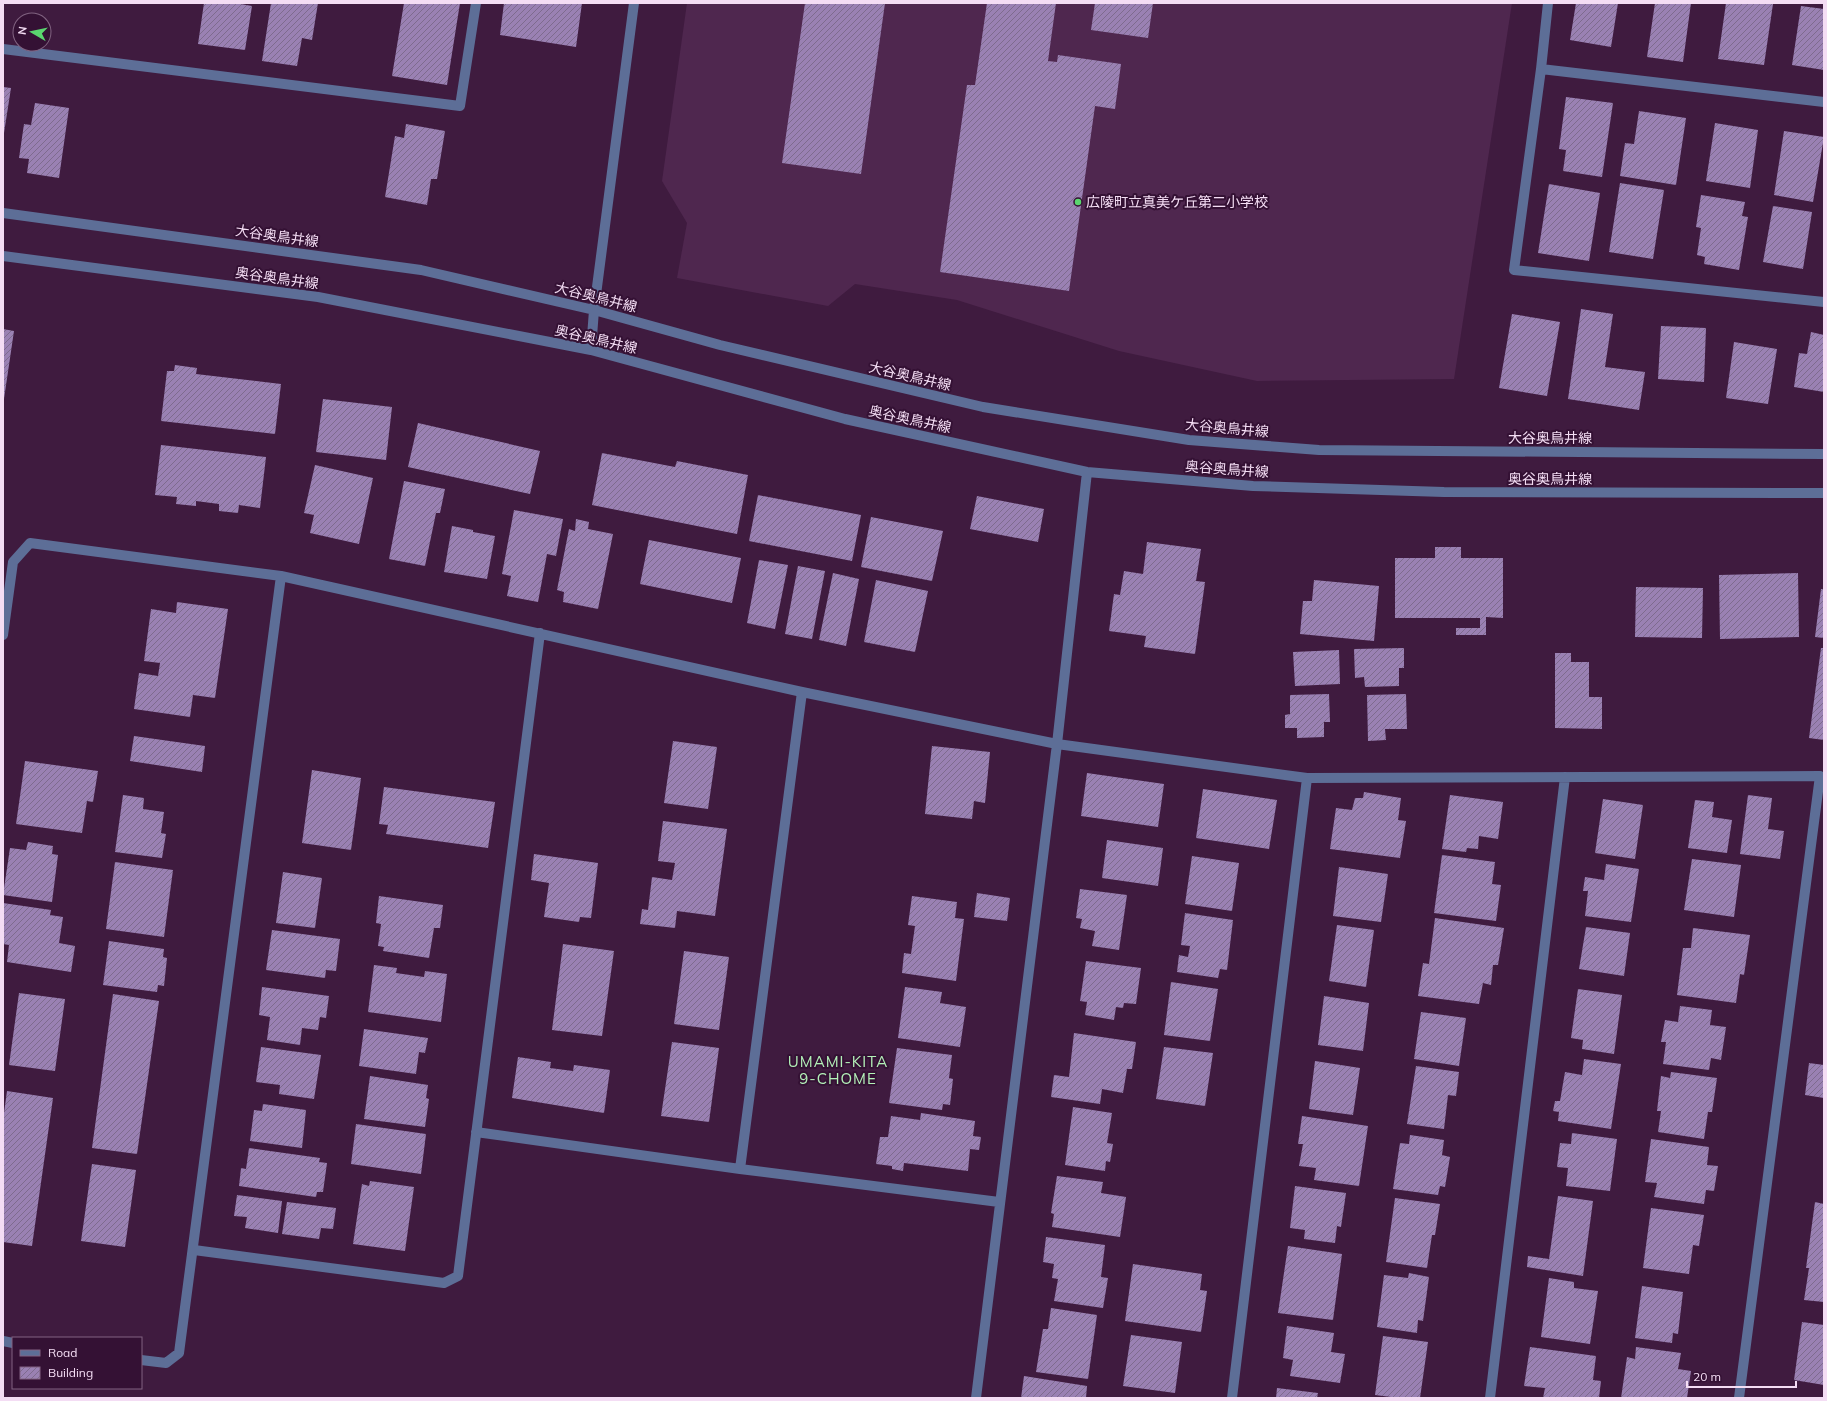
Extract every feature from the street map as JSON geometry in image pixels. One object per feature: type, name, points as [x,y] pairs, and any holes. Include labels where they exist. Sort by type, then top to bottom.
[{"type":"street","points":[[3,49],[460,106],[476,3]]},
{"type":"street","points":[[591,350],[594,310],[634,3]]},
{"type":"street","points":[[1548,3],[1541,69],[1514,270],[1824,302]]},
{"type":"street","points":[[1541,69],[1824,102]]},
{"type":"street","name":"大谷奥鳥井線","points":[[3,213],[421,270],[594,310],[720,345],[983,407],[1189,440],[1319,450],[1824,454]]},
{"type":"street","name":"奥谷奥鳥井線","points":[[3,256],[318,298],[591,350],[845,419],[1087,472],[1253,486],[1444,492],[1824,493]]},
{"type":"street","points":[[976,1398],[999,1202],[1057,744],[1087,472]]},
{"type":"street","points":[[3,635],[13,562],[30,543],[281,576],[802,692],[1057,744],[1307,778],[1820,776],[1739,1398]]},
{"type":"street","points":[[142,1360],[166,1363],[179,1353],[194,1250],[281,576]]},
{"type":"street","points":[[194,1250],[444,1283],[458,1276],[540,633]]},
{"type":"street","points":[[740,1169],[802,692]]},
{"type":"street","points":[[1490,1398],[1565,777]]},
{"type":"street","points":[[1232,1398],[1307,778]]},
{"type":"street","points":[[476,1132],[740,1169],[999,1202]]},
{"type":"shaded area","name":"広陵町立真美ケ丘第二小学校","points":[[687,3],[1512,3],[1454,379],[1257,381],[1119,351],[957,300],[855,284],[828,306],[677,278],[687,223],[662,181]]},
{"type":"building","points":[[204,3],[235,3],[252,6],[245,50],[198,44]]},
{"type":"building","points":[[271,3],[318,3],[312,40],[302,38],[297,66],[262,61]]},
{"type":"building","points":[[404,3],[460,3],[447,85],[392,76]]},
{"type":"building","points":[[504,3],[582,3],[576,47],[500,35]]},
{"type":"building","points":[[805,3],[885,3],[861,174],[782,163]]},
{"type":"building","points":[[987,3],[1056,3],[1048,61],[1057,62],[1058,55],[1121,64],[1115,109],[1095,106],[1069,291],[940,272],[967,85],[975,85]]},
{"type":"building","points":[[1095,3],[1153,3],[1148,38],[1091,30]]},
{"type":"building","points":[[1576,3],[1618,3],[1611,47],[1570,40]]},
{"type":"building","points":[[1655,3],[1691,3],[1683,62],[1647,57]]},
{"type":"building","points":[[1726,3],[1773,4],[1764,65],[1718,59]]},
{"type":"building","points":[[1801,6],[1824,9],[1824,70],[1792,65]]},
{"type":"building","points":[[3,87],[11,88],[4,133],[3,133]]},
{"type":"building","points":[[1566,97],[1613,103],[1602,177],[1563,171],[1566,150],[1559,149]]},
{"type":"building","points":[[35,103],[69,108],[59,178],[27,173],[29,159],[19,158],[24,124],[31,125]]},
{"type":"building","points":[[1639,111],[1686,118],[1676,185],[1620,176],[1625,143],[1634,144]]},
{"type":"building","points":[[1715,123],[1758,130],[1750,188],[1706,181]]},
{"type":"building","points":[[406,124],[445,131],[437,179],[431,179],[427,205],[385,197],[395,136],[404,138]]},
{"type":"building","points":[[1784,131],[1824,137],[1813,202],[1774,195]]},
{"type":"building","points":[[1620,183],[1664,190],[1653,259],[1609,252]]},
{"type":"building","points":[[1549,184],[1600,193],[1589,261],[1538,253]]},
{"type":"building","points":[[1701,195],[1745,202],[1742,216],[1748,217],[1739,270],[1704,264],[1705,257],[1697,255],[1701,228],[1696,227]]},
{"type":"building","points":[[1773,206],[1812,212],[1803,269],[1763,262]]},
{"type":"building","points":[[1581,309],[1613,314],[1605,367],[1645,372],[1639,410],[1568,399]]},
{"type":"building","points":[[1512,314],[1560,322],[1547,396],[1499,388]]},
{"type":"building","points":[[1661,326],[1706,328],[1704,382],[1658,379]]},
{"type":"building","points":[[3,329],[14,331],[4,399],[3,399]]},
{"type":"building","points":[[1811,332],[1824,335],[1824,392],[1794,387],[1799,353],[1807,354]]},
{"type":"building","points":[[1734,342],[1777,349],[1768,404],[1726,398]]},
{"type":"building","points":[[175,365],[197,368],[196,374],[281,384],[275,434],[161,421],[167,371],[174,371]]},
{"type":"building","points":[[323,399],[392,407],[386,460],[316,452]]},
{"type":"building","points":[[418,423],[540,451],[530,494],[408,467]]},
{"type":"building","points":[[161,445],[266,457],[260,508],[239,505],[238,513],[219,511],[219,504],[196,501],[196,506],[176,504],[177,497],[155,495]]},
{"type":"building","points":[[602,453],[675,467],[677,461],[748,475],[737,534],[592,505]]},
{"type":"building","points":[[315,465],[373,478],[359,544],[310,533],[314,515],[304,513]]},
{"type":"building","points":[[404,481],[445,489],[440,513],[436,513],[425,566],[389,559]]},
{"type":"building","points":[[758,495],[861,515],[852,561],[749,541]]},
{"type":"building","points":[[977,496],[1044,509],[1038,542],[970,529]]},
{"type":"building","points":[[514,510],[563,519],[556,556],[547,554],[538,602],[507,596],[511,576],[502,574]]},
{"type":"building","points":[[871,517],[943,531],[932,581],[861,567]]},
{"type":"building","points":[[576,519],[589,522],[588,529],[613,534],[598,609],[563,602],[564,592],[557,590],[569,529],[575,531]]},
{"type":"building","points":[[452,526],[495,536],[487,579],[444,572]]},
{"type":"building","points":[[649,540],[741,558],[732,603],[640,584]]},
{"type":"building","points":[[1147,542],[1201,549],[1196,581],[1205,582],[1195,654],[1144,647],[1146,636],[1109,631],[1114,594],[1120,595],[1124,571],[1143,574]]},
{"type":"building","points":[[1435,547],[1461,547],[1461,558],[1503,558],[1503,618],[1486,617],[1486,635],[1456,635],[1456,628],[1480,628],[1480,618],[1395,618],[1395,558],[1435,558]]},
{"type":"building","points":[[759,560],[788,565],[775,629],[747,623]]},
{"type":"building","points":[[798,566],[825,571],[812,639],[785,634]]},
{"type":"building","points":[[833,573],[859,579],[846,646],[819,640]]},
{"type":"building","points":[[1798,573],[1799,637],[1720,639],[1719,575]]},
{"type":"building","points":[[876,580],[928,591],[915,652],[864,642]]},
{"type":"building","points":[[1314,580],[1379,586],[1374,641],[1300,634],[1303,601],[1312,601]]},
{"type":"building","points":[[1636,587],[1703,588],[1702,638],[1635,637]]},
{"type":"building","points":[[1821,589],[1824,589],[1824,638],[1815,637]]},
{"type":"building","points":[[177,602],[228,609],[215,698],[193,695],[190,717],[134,709],[139,673],[158,676],[160,663],[144,661],[151,609],[176,613]]},
{"type":"building","points":[[1404,648],[1404,668],[1399,668],[1399,686],[1365,687],[1364,677],[1355,678],[1354,649]]},
{"type":"building","points":[[1821,648],[1824,648],[1824,740],[1809,738]]},
{"type":"building","points":[[1339,650],[1340,684],[1295,686],[1293,652]]},
{"type":"building","points":[[1555,653],[1571,653],[1571,662],[1589,662],[1589,697],[1602,697],[1602,729],[1555,728]]},
{"type":"building","points":[[1329,694],[1330,722],[1324,722],[1324,737],[1297,738],[1297,728],[1285,728],[1285,715],[1290,714],[1290,695]]},
{"type":"building","points":[[1406,694],[1407,729],[1385,729],[1386,740],[1368,741],[1367,695]]},
{"type":"building","points":[[134,736],[205,746],[202,772],[130,761]]},
{"type":"building","points":[[673,741],[717,747],[708,809],[664,803]]},
{"type":"building","points":[[932,746],[990,752],[985,803],[974,801],[972,819],[925,814]]},
{"type":"building","points":[[25,761],[98,771],[93,802],[87,801],[82,833],[16,824]]},
{"type":"building","points":[[312,770],[361,778],[351,850],[302,843]]},
{"type":"building","points":[[1087,773],[1164,784],[1158,827],[1081,816]]},
{"type":"building","points":[[384,787],[495,802],[488,848],[386,834],[388,825],[379,824]]},
{"type":"building","points":[[1203,789],[1277,800],[1269,849],[1196,838]]},
{"type":"building","points":[[1364,792],[1401,798],[1398,820],[1406,821],[1400,858],[1330,849],[1336,808],[1352,810],[1355,798],[1363,798]]},
{"type":"building","points":[[123,795],[144,798],[143,809],[164,812],[161,833],[166,834],[162,858],[115,852]]},
{"type":"building","points":[[1450,795],[1503,802],[1498,839],[1479,836],[1478,849],[1467,848],[1466,852],[1442,849]]},
{"type":"building","points":[[1748,795],[1772,798],[1768,829],[1784,831],[1780,859],[1740,854]]},
{"type":"building","points":[[1603,799],[1643,805],[1635,859],[1595,853]]},
{"type":"building","points":[[1695,800],[1714,802],[1712,817],[1732,820],[1727,853],[1688,848]]},
{"type":"building","points":[[663,821],[727,829],[715,916],[677,911],[675,928],[640,924],[642,909],[648,910],[652,877],[672,880],[675,863],[658,861]]},
{"type":"building","points":[[1107,840],[1163,848],[1158,886],[1102,878]]},
{"type":"building","points":[[28,842],[53,846],[52,854],[58,855],[52,902],[3,895],[10,848],[26,850]]},
{"type":"building","points":[[534,854],[598,863],[591,918],[580,917],[579,922],[544,917],[549,883],[531,880]]},
{"type":"building","points":[[1442,855],[1495,862],[1492,884],[1501,885],[1496,921],[1434,913]]},
{"type":"building","points":[[1192,856],[1239,863],[1232,911],[1185,904]]},
{"type":"building","points":[[1692,859],[1741,865],[1734,917],[1684,910]]},
{"type":"building","points":[[115,862],[173,870],[164,937],[106,929]]},
{"type":"building","points":[[1606,864],[1639,869],[1631,922],[1585,916],[1588,891],[1583,891],[1585,877],[1604,880]]},
{"type":"building","points":[[1339,867],[1388,874],[1381,922],[1333,916]]},
{"type":"building","points":[[283,872],[322,878],[315,928],[276,923]]},
{"type":"building","points":[[1080,889],[1127,895],[1119,950],[1092,946],[1095,931],[1080,928],[1082,919],[1076,918]]},
{"type":"building","points":[[977,893],[1010,898],[1007,921],[974,917]]},
{"type":"building","points":[[379,896],[443,905],[440,928],[434,928],[429,958],[383,951],[384,947],[378,946],[381,924],[376,923]]},
{"type":"building","points":[[912,896],[957,902],[955,918],[964,919],[956,981],[902,973],[904,953],[911,954],[915,926],[908,925]]},
{"type":"building","points":[[3,903],[51,910],[50,915],[63,917],[59,943],[75,946],[71,972],[7,962],[9,945],[3,944]]},
{"type":"building","points":[[1185,913],[1233,920],[1227,970],[1220,969],[1218,978],[1177,972],[1179,955],[1188,957],[1190,946],[1181,945]]},
{"type":"building","points":[[1435,918],[1504,928],[1498,965],[1493,965],[1491,985],[1483,983],[1479,1004],[1418,996],[1423,963],[1429,964]]},
{"type":"building","points":[[1337,925],[1374,930],[1366,987],[1329,981]]},
{"type":"building","points":[[1586,927],[1630,933],[1624,976],[1579,969]]},
{"type":"building","points":[[1693,928],[1750,935],[1744,975],[1740,974],[1736,1003],[1677,995],[1683,948],[1691,948]]},
{"type":"building","points":[[272,930],[340,939],[336,971],[326,970],[325,978],[266,970]]},
{"type":"building","points":[[109,941],[164,949],[163,957],[167,958],[164,986],[158,985],[157,992],[103,985]]},
{"type":"building","points":[[563,944],[614,951],[602,1036],[552,1030]]},
{"type":"building","points":[[684,951],[729,957],[719,1030],[674,1024]]},
{"type":"building","points":[[1086,961],[1141,968],[1136,1004],[1124,1003],[1123,1008],[1116,1007],[1114,1020],[1085,1015],[1087,1002],[1080,1001]]},
{"type":"building","points":[[374,965],[397,968],[396,973],[424,977],[425,971],[447,974],[441,1022],[368,1012]]},
{"type":"building","points":[[1171,982],[1218,989],[1210,1041],[1164,1035]]},
{"type":"building","points":[[262,987],[329,996],[326,1018],[320,1017],[318,1030],[302,1028],[300,1045],[267,1040],[270,1017],[259,1015]]},
{"type":"building","points":[[905,987],[942,992],[940,1003],[966,1007],[960,1047],[898,1038]]},
{"type":"building","points":[[1578,989],[1622,995],[1614,1054],[1582,1049],[1583,1040],[1571,1038]]},
{"type":"building","points":[[19,993],[65,999],[55,1071],[9,1065]]},
{"type":"building","points":[[113,994],[159,1001],[137,1154],[92,1148]]},
{"type":"building","points":[[1324,996],[1369,1003],[1363,1051],[1318,1045]]},
{"type":"building","points":[[1680,1006],[1712,1010],[1710,1025],[1726,1027],[1721,1060],[1711,1058],[1709,1070],[1663,1064],[1666,1042],[1661,1042],[1665,1020],[1678,1022]]},
{"type":"building","points":[[1421,1012],[1466,1018],[1459,1066],[1414,1059]]},
{"type":"building","points":[[364,1029],[428,1038],[425,1053],[419,1052],[416,1074],[359,1066]]},
{"type":"building","points":[[1074,1033],[1136,1042],[1132,1069],[1127,1069],[1123,1093],[1102,1089],[1100,1104],[1051,1097],[1054,1075],[1069,1077]]},
{"type":"building","points":[[672,1042],[719,1048],[709,1122],[661,1116]]},
{"type":"building","points":[[261,1047],[321,1055],[314,1099],[279,1094],[280,1085],[256,1082]]},
{"type":"building","points":[[1164,1047],[1213,1053],[1205,1106],[1156,1099]]},
{"type":"building","points":[[897,1048],[952,1055],[949,1078],[953,1079],[950,1105],[943,1104],[942,1110],[889,1103]]},
{"type":"building","points":[[518,1057],[551,1062],[550,1068],[573,1071],[574,1065],[610,1070],[604,1113],[512,1098]]},
{"type":"building","points":[[1584,1059],[1621,1064],[1611,1129],[1558,1121],[1559,1112],[1553,1111],[1555,1101],[1560,1101],[1565,1072],[1582,1075]]},
{"type":"building","points":[[1315,1061],[1360,1068],[1353,1115],[1309,1109]]},
{"type":"building","points":[[1809,1063],[1824,1065],[1824,1098],[1805,1095]]},
{"type":"building","points":[[1416,1066],[1459,1072],[1456,1096],[1448,1095],[1444,1129],[1407,1124]]},
{"type":"building","points":[[1671,1072],[1717,1078],[1712,1112],[1708,1112],[1704,1139],[1658,1132],[1661,1111],[1657,1111],[1661,1076],[1670,1078]]},
{"type":"building","points":[[370,1076],[428,1085],[426,1098],[429,1099],[425,1127],[364,1119]]},
{"type":"building","points":[[7,1091],[53,1098],[32,1246],[3,1242],[3,1120]]},
{"type":"building","points":[[263,1104],[306,1110],[302,1148],[250,1141],[254,1110],[262,1111]]},
{"type":"building","points":[[1073,1107],[1112,1113],[1107,1143],[1113,1144],[1110,1162],[1106,1161],[1105,1171],[1065,1165]]},
{"type":"building","points":[[921,1113],[975,1121],[973,1136],[981,1137],[979,1150],[970,1149],[968,1171],[904,1163],[903,1171],[892,1169],[892,1166],[876,1164],[880,1137],[888,1137],[891,1116],[920,1120]]},
{"type":"building","points":[[1302,1116],[1368,1126],[1359,1186],[1314,1180],[1316,1168],[1299,1166],[1303,1144],[1298,1144]]},
{"type":"building","points":[[356,1124],[426,1134],[421,1174],[351,1164]]},
{"type":"building","points":[[1572,1133],[1617,1139],[1610,1191],[1566,1186],[1568,1168],[1557,1167],[1560,1143],[1571,1144]]},
{"type":"building","points":[[1410,1135],[1444,1140],[1442,1155],[1450,1157],[1445,1187],[1440,1186],[1438,1195],[1393,1189],[1400,1143],[1409,1144]]},
{"type":"building","points":[[1651,1139],[1709,1147],[1707,1165],[1718,1166],[1714,1191],[1706,1190],[1704,1204],[1654,1197],[1657,1183],[1645,1182]]},
{"type":"building","points":[[249,1148],[320,1158],[319,1162],[327,1163],[323,1192],[317,1192],[316,1197],[239,1186],[241,1168],[246,1169]]},
{"type":"building","points":[[92,1164],[136,1170],[125,1247],[81,1241]]},
{"type":"building","points":[[1057,1176],[1103,1182],[1101,1193],[1126,1197],[1120,1237],[1052,1227],[1054,1214],[1051,1213]]},
{"type":"building","points":[[370,1181],[414,1187],[405,1251],[353,1244],[362,1184],[369,1186]]},
{"type":"building","points":[[1295,1186],[1346,1193],[1341,1227],[1337,1226],[1335,1243],[1304,1239],[1305,1230],[1290,1228]]},
{"type":"building","points":[[237,1195],[282,1201],[278,1233],[245,1228],[247,1217],[234,1216]]},
{"type":"building","points":[[1558,1196],[1593,1201],[1583,1276],[1527,1267],[1528,1256],[1549,1259]]},
{"type":"building","points":[[1395,1198],[1440,1204],[1435,1235],[1432,1235],[1427,1268],[1386,1262]]},
{"type":"building","points":[[287,1202],[336,1208],[333,1229],[321,1228],[319,1239],[282,1234]]},
{"type":"building","points":[[1815,1202],[1824,1204],[1824,1302],[1804,1300],[1809,1268],[1806,1268]]},
{"type":"building","points":[[1651,1208],[1704,1215],[1699,1246],[1693,1245],[1689,1274],[1643,1268]]},
{"type":"building","points":[[1046,1237],[1105,1245],[1101,1277],[1108,1278],[1103,1308],[1054,1301],[1058,1279],[1052,1278],[1054,1264],[1043,1262]]},
{"type":"building","points":[[1288,1246],[1342,1254],[1333,1320],[1278,1313]]},
{"type":"building","points":[[1133,1264],[1202,1274],[1200,1290],[1207,1291],[1201,1332],[1125,1321]]},
{"type":"building","points":[[1409,1273],[1429,1277],[1423,1321],[1418,1320],[1417,1333],[1377,1327],[1384,1275],[1408,1278]]},
{"type":"building","points":[[1549,1278],[1574,1282],[1574,1288],[1598,1291],[1590,1344],[1541,1337]]},
{"type":"building","points":[[1642,1286],[1683,1292],[1678,1334],[1673,1333],[1672,1343],[1635,1338]]},
{"type":"building","points":[[1051,1308],[1097,1315],[1088,1379],[1036,1372],[1043,1329],[1048,1329]]},
{"type":"building","points":[[1802,1322],[1824,1325],[1824,1385],[1794,1380]]},
{"type":"building","points":[[1287,1326],[1334,1333],[1331,1352],[1345,1354],[1340,1383],[1290,1376],[1293,1360],[1283,1358]]},
{"type":"building","points":[[1131,1335],[1182,1342],[1175,1393],[1123,1386]]},
{"type":"building","points":[[1383,1336],[1428,1342],[1420,1398],[1399,1398],[1375,1395]]},
{"type":"building","points":[[1530,1347],[1596,1356],[1593,1380],[1601,1381],[1599,1398],[1543,1398],[1545,1388],[1524,1386]]},
{"type":"building","points":[[1636,1347],[1681,1353],[1678,1369],[1691,1371],[1687,1398],[1621,1398],[1627,1357],[1635,1359]]},
{"type":"building","points":[[1024,1376],[1087,1386],[1086,1398],[1021,1398]]},
{"type":"building","points":[[1277,1388],[1318,1393],[1317,1398],[1276,1398]]},
{"type":"place","name":"広陵町立真美ケ丘第二小学校","points":[[1078,202]]},
{"type":"district","name":"UMAMI-KITA 9-CHOME","points":[[838,1070]]}]
